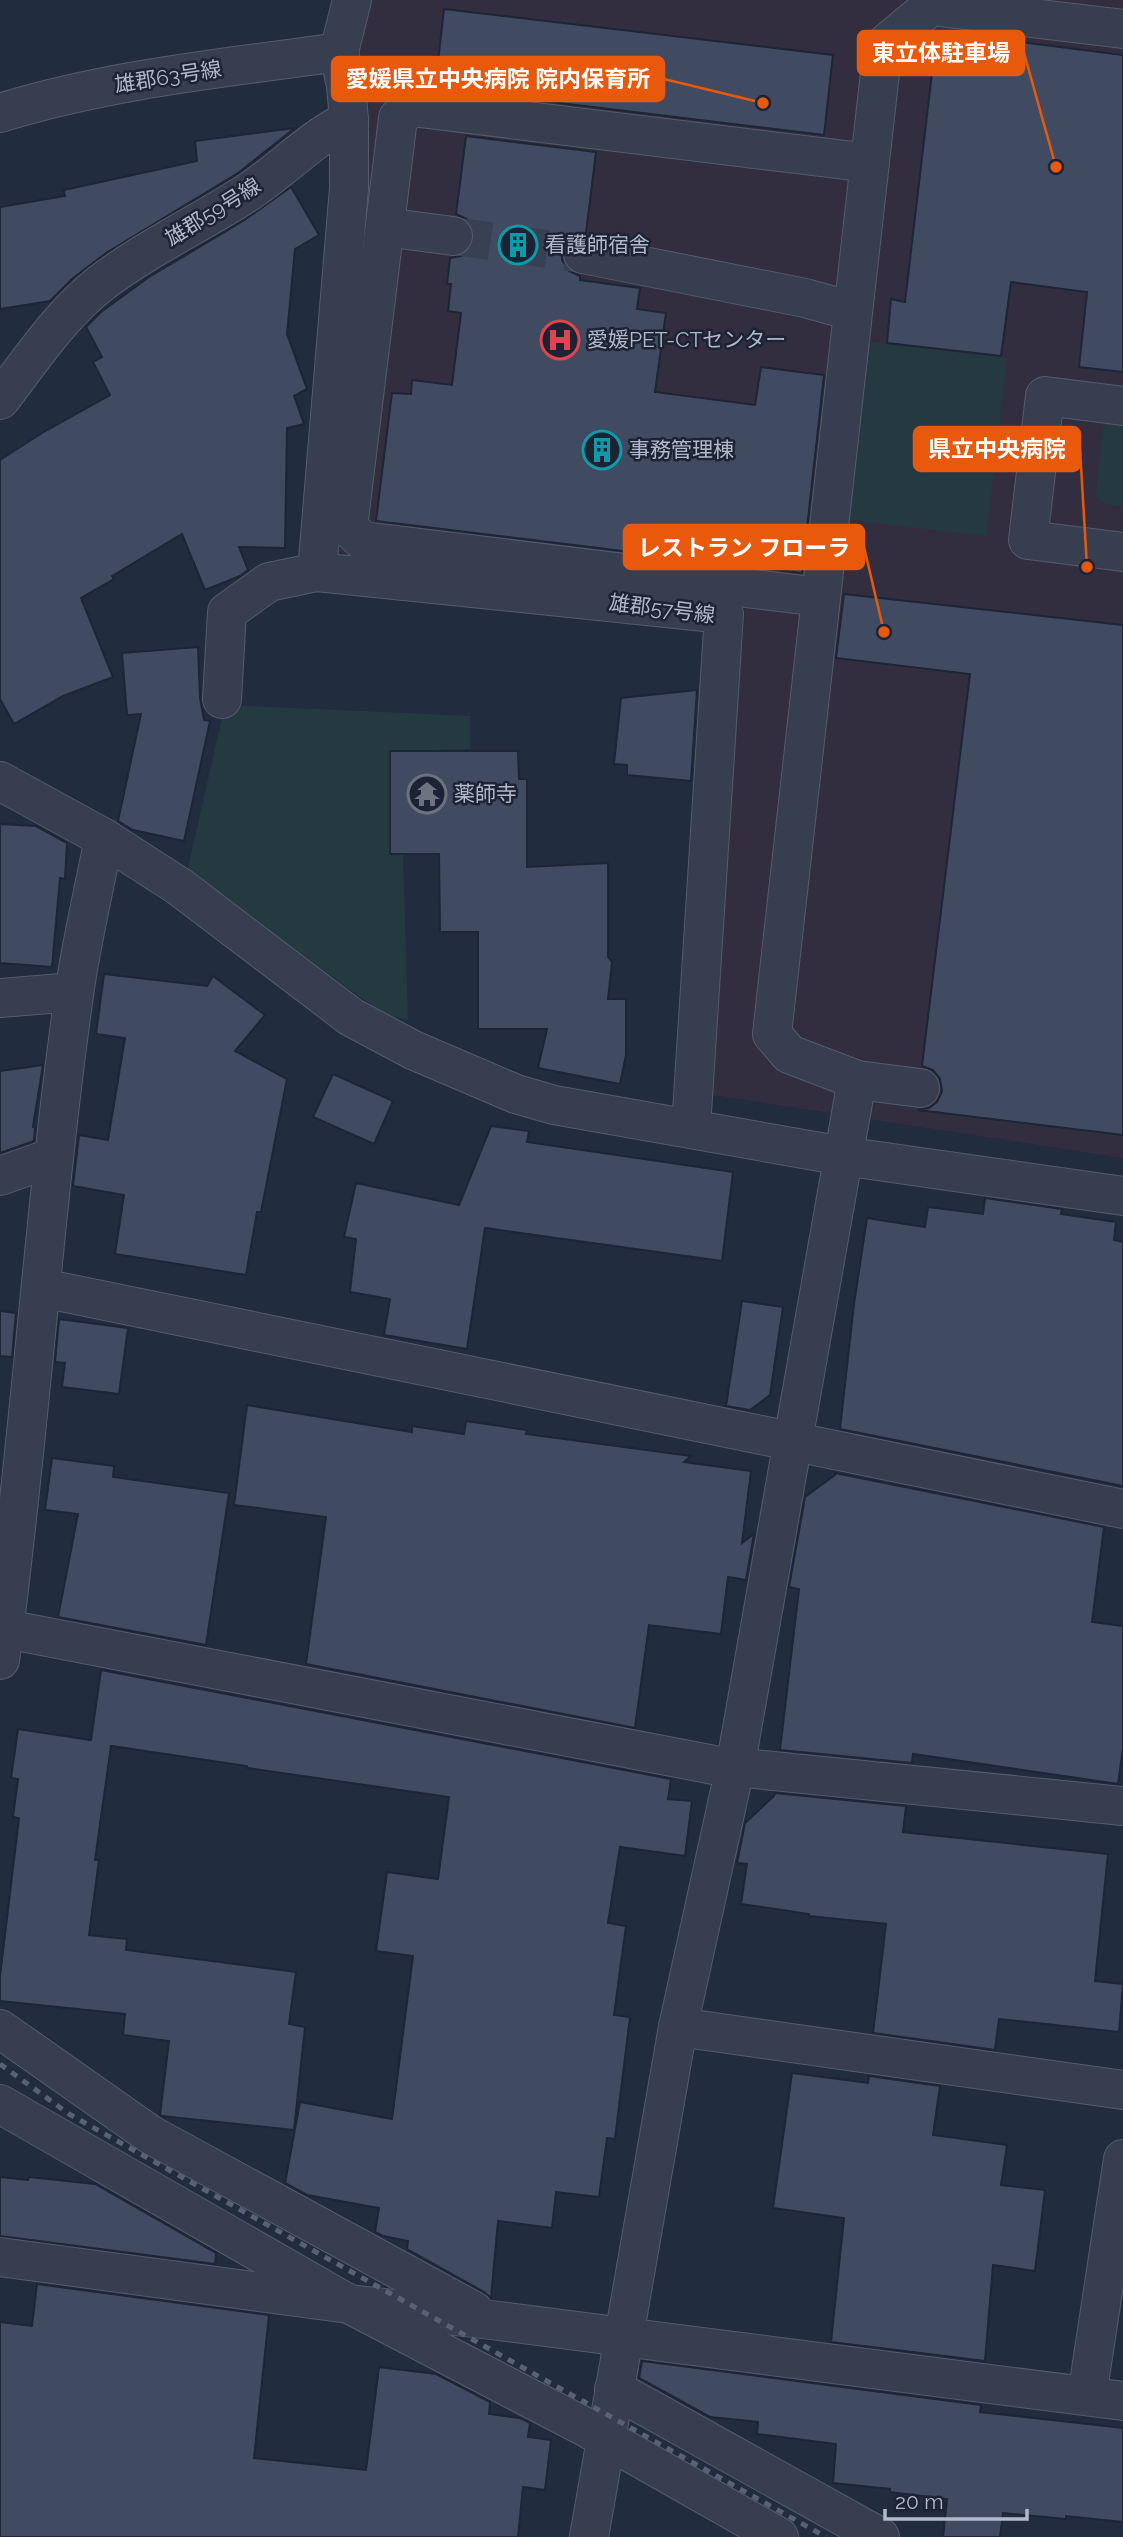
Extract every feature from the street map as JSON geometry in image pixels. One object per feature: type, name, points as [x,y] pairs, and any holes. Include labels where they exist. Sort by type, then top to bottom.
[{"type":"street","points":[[317,572],[349,188],[349,120],[339,52],[352,0]]},
{"type":"street","points":[[920,1088],[857,1080],[789,1054],[772,1034],[883,46],[931,6],[1123,29]]},
{"type":"street","name":"雄郡63号線","points":[[0,113],[46,98],[139,80],[339,52]]},
{"type":"street","points":[[820,597],[726,599],[363,541],[348,527],[398,118],[412,107],[870,163]]},
{"type":"street","name":"雄郡59号線","points":[[0,400],[58,324],[99,285],[139,256],[226,206],[291,160],[324,132],[349,120]]},
{"type":"street","points":[[349,188],[387,210],[453,236]]},
{"type":"street","points":[[583,254],[806,298],[852,311]]},
{"type":"street","points":[[1123,406],[1045,396],[1028,540],[1123,552]]},
{"type":"street","name":"雄郡57号線","points":[[222,699],[227,612],[269,582],[317,572],[726,599],[691,1128]]},
{"type":"street","points":[[0,781],[104,838],[180,887],[351,1017],[413,1050],[516,1094],[554,1105],[843,1156],[1123,1196]]},
{"type":"street","points":[[104,838],[75,992],[54,1157],[42,1288],[1,1639],[735,1768],[1123,1806]]},
{"type":"street","points":[[0,998],[75,992]]},
{"type":"street","points":[[589,2537],[678,2026],[735,1768],[857,1080]]},
{"type":"street","points":[[0,1176],[54,1157]]},
{"type":"street","points":[[42,1288],[1123,1509]]},
{"type":"street","points":[[678,2026],[1123,2090]]},
{"type":"street","points":[[0,2029],[151,2135],[491,2320]]},
{"type":"street","points":[[0,2104],[349,2304],[606,2439],[779,2537]]},
{"type":"street","points":[[0,2258],[1105,2399],[1123,2159]]},
{"type":"street","points":[[614,2389],[880,2537]]},
{"type":"shaded area","points":[[358,0],[1123,0],[1123,1158],[713,1095],[705,1084],[746,600],[347,559],[327,538],[357,207],[371,89],[367,63],[355,62]]},
{"type":"green space","points":[[869,342],[1007,358],[986,536],[849,520]]},
{"type":"green space","points":[[1111,414],[1123,414],[1123,506],[1104,503],[1096,493],[1103,428]]},
{"type":"green space","points":[[225,705],[470,716],[470,749],[390,751],[391,853],[403,854],[408,1020],[377,1009],[187,872]]},
{"type":"building","points":[[444,9],[833,55],[824,135],[435,88]]},
{"type":"building","points":[[1005,40],[1123,55],[1123,372],[1079,367],[1087,292],[1011,282],[1001,356],[887,343],[891,299],[905,302],[934,56],[1002,64]]},
{"type":"building","points":[[295,128],[238,173],[106,253],[72,279],[50,301],[0,309],[0,207],[65,196],[64,190],[197,161],[195,141]]},
{"type":"building","name":"事務管理棟","points":[[466,136],[596,152],[586,233],[575,234],[566,240],[562,249],[562,260],[569,271],[580,276],[580,280],[640,288],[637,309],[666,313],[655,392],[755,405],[761,367],[824,375],[802,573],[376,521],[392,393],[411,394],[412,380],[452,385],[461,313],[448,311],[450,258],[461,256],[470,250],[475,238],[467,219],[456,214]]},
{"type":"building","points":[[291,187],[319,235],[295,249],[287,334],[307,389],[294,396],[304,424],[287,428],[285,548],[239,547],[248,570],[205,590],[182,534],[112,576],[114,579],[81,598],[113,677],[63,696],[14,724],[0,699],[0,460],[110,395],[93,362],[102,357],[86,327],[101,312],[149,277],[243,221]]},
{"type":"building","points":[[844,594],[1123,625],[1123,1135],[918,1110],[929,1108],[937,1102],[942,1091],[940,1079],[933,1070],[922,1066],[970,674],[836,658]]},
{"type":"building","points":[[198,647],[200,698],[204,720],[210,721],[184,841],[133,830],[118,821],[141,714],[127,715],[122,653]]},
{"type":"building","points":[[697,690],[691,781],[627,775],[627,765],[614,764],[621,698]]},
{"type":"building","points":[[390,751],[518,751],[519,779],[527,779],[527,867],[608,863],[608,957],[612,962],[608,999],[626,999],[626,1055],[620,1084],[538,1068],[547,1029],[478,1029],[478,932],[440,932],[439,854],[390,854]]},
{"type":"building","points":[[0,824],[36,826],[67,843],[65,879],[60,878],[52,967],[0,963]]},
{"type":"building","points":[[104,974],[207,986],[213,976],[265,1015],[235,1051],[287,1079],[261,1212],[257,1212],[246,1275],[115,1254],[124,1195],[73,1186],[79,1135],[108,1140],[125,1038],[96,1034]]},
{"type":"building","points":[[43,1065],[33,1127],[34,1141],[0,1153],[0,1071]]},
{"type":"building","points":[[333,1074],[393,1101],[374,1144],[313,1117]]},
{"type":"building","points":[[491,1126],[529,1131],[527,1142],[733,1172],[722,1261],[485,1228],[467,1349],[384,1335],[390,1299],[350,1292],[356,1239],[344,1237],[356,1183],[459,1205]]},
{"type":"building","points":[[985,1198],[1062,1209],[1061,1214],[1116,1222],[1114,1240],[1123,1242],[1123,1486],[840,1429],[867,1218],[925,1227],[928,1207],[983,1214]]},
{"type":"building","points":[[742,1301],[783,1307],[770,1395],[750,1410],[726,1406]]},
{"type":"building","points":[[0,1311],[16,1313],[12,1357],[0,1356]]},
{"type":"building","points":[[59,1319],[128,1328],[119,1394],[62,1387],[65,1363],[55,1362]]},
{"type":"building","points":[[247,1405],[412,1432],[412,1426],[464,1434],[466,1421],[527,1430],[526,1434],[691,1456],[684,1462],[751,1471],[742,1543],[754,1534],[746,1580],[728,1577],[721,1634],[649,1625],[635,1728],[306,1664],[326,1517],[234,1505]]},
{"type":"building","points":[[52,1458],[114,1466],[113,1477],[229,1493],[206,1645],[58,1617],[78,1514],[45,1510]]},
{"type":"building","points":[[835,1473],[1104,1527],[1092,1622],[1123,1626],[1123,1748],[1118,1784],[913,1754],[912,1763],[780,1750],[799,1589],[789,1587],[805,1497]]},
{"type":"building","points":[[101,1670],[671,1779],[668,1799],[692,1801],[685,1856],[620,1847],[608,1923],[626,1926],[614,2015],[630,2017],[615,2139],[607,2138],[599,2197],[556,2192],[552,2228],[498,2221],[491,2298],[407,2249],[408,2241],[375,2232],[379,2208],[307,2195],[285,2183],[300,2102],[392,2119],[413,1956],[376,1951],[387,1872],[438,1879],[449,1797],[111,1746],[95,1860],[99,1860],[89,1935],[127,1939],[126,1950],[296,1972],[289,2024],[305,2027],[294,2130],[162,2116],[169,2041],[123,2035],[125,2014],[0,2001],[0,1976],[19,1818],[13,1817],[18,1779],[11,1778],[18,1729],[91,1740]]},
{"type":"building","points":[[775,1793],[906,1806],[903,1832],[1108,1854],[1095,1981],[1123,1984],[1119,2032],[999,2019],[995,2050],[873,2033],[886,1924],[809,1916],[741,1904],[747,1864],[737,1863],[745,1823]]},
{"type":"building","points":[[792,2073],[868,2083],[869,2076],[940,2086],[933,2135],[1007,2145],[1001,2185],[1045,2190],[1035,2271],[993,2265],[985,2361],[831,2342],[844,2218],[773,2208]]},
{"type":"building","points":[[0,2177],[28,2180],[29,2177],[95,2184],[216,2253],[215,2264],[0,2236]]},
{"type":"building","points":[[37,2284],[269,2315],[254,2458],[366,2470],[379,2367],[436,2374],[490,2402],[489,2414],[520,2418],[530,2423],[528,2437],[551,2440],[545,2490],[523,2487],[518,2537],[0,2537],[0,2322],[32,2326]]},
{"type":"building","points":[[642,2361],[981,2405],[980,2412],[1123,2428],[1123,2522],[1003,2513],[1000,2537],[943,2537],[947,2499],[833,2483],[836,2444],[757,2434],[758,2422],[710,2417],[639,2378]]},
{"type":"tunnel","points":[[453,236],[583,254]]},
{"type":"railway","points":[[0,2064],[69,2114],[826,2537]]},
{"type":"place","name":"愛媛県立中央病院 院内保育所","points":[[763,103]]},
{"type":"place","name":"東立体駐車場","points":[[1056,167]]},
{"type":"place","name":"看護師宿舎","points":[[518,245]]},
{"type":"place","name":"愛媛PET-CTセンター","points":[[560,340]]},
{"type":"place","name":"事務管理棟","points":[[602,450]]},
{"type":"place","name":"県立中央病院","points":[[1087,567]]},
{"type":"place","name":"レストラン フローラ","points":[[884,632]]},
{"type":"place","name":"薬師寺","points":[[427,794]]}]
